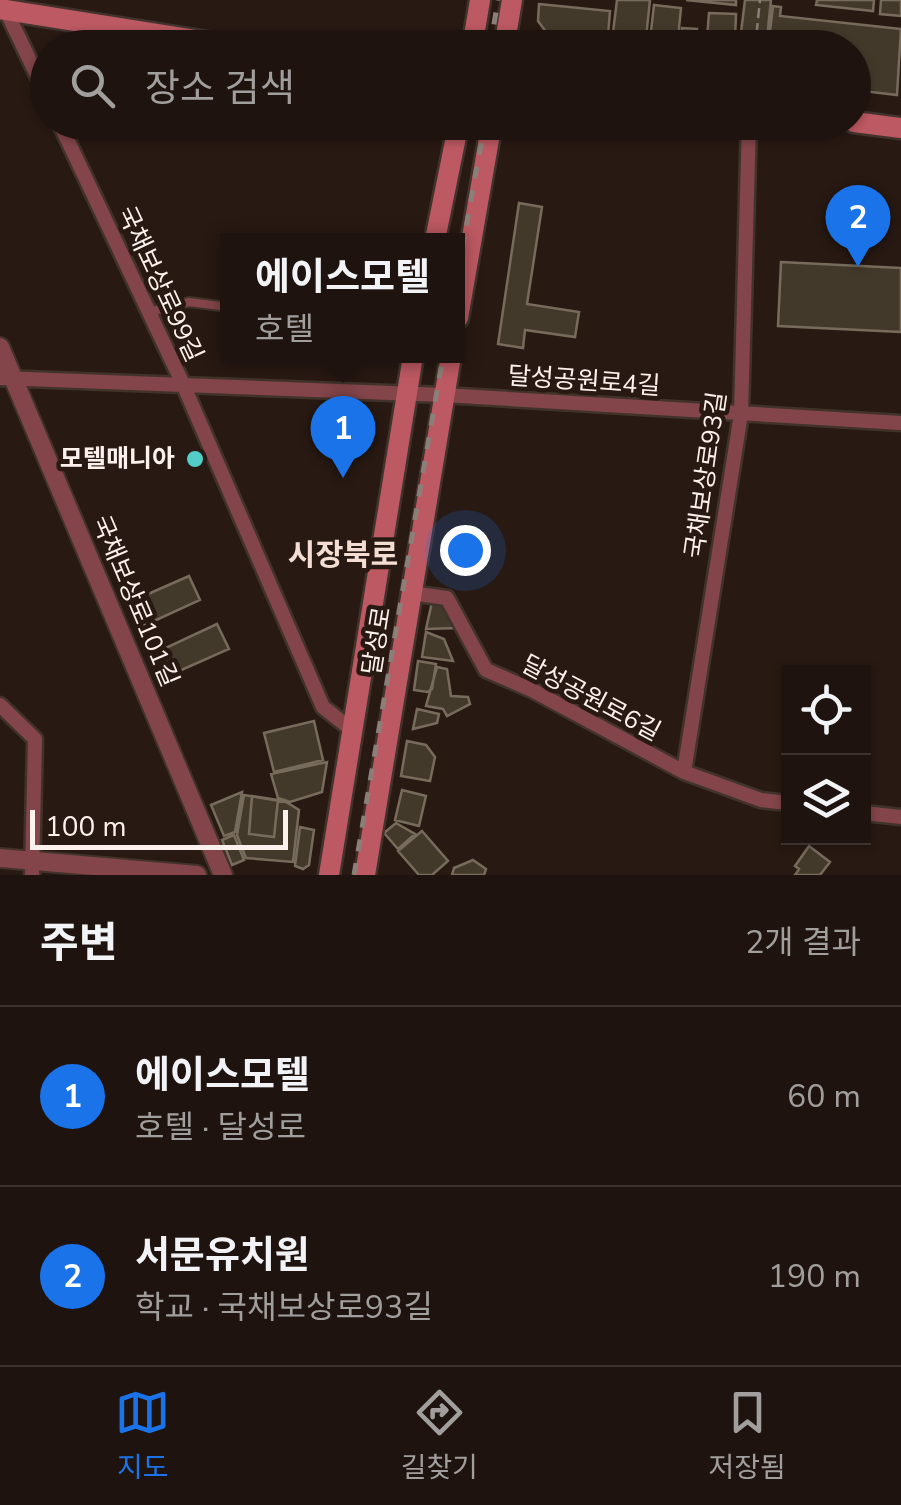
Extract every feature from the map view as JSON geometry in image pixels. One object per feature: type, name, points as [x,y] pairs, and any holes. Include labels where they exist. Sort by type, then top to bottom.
[{"type":"main road","points":[[475,30],[480,0]]},
{"type":"main road","points":[[507,30],[512,0]]},
{"type":"main road","points":[[4,11],[128,30]]},
{"type":"main road","points":[[871,124],[901,128]]},
{"type":"main road","points":[[436,233],[454,140]]},
{"type":"main road","points":[[465,278],[489,140]]},
{"type":"main road","points":[[329,875],[412,363]]},
{"type":"main road","name":"달성로","points":[[366,875],[450,363]]},
{"type":"street","points":[[4,11],[30,62]]},
{"type":"street","name":"국채보상로99길","points":[[68,140],[183,384],[324,707],[352,730]]},
{"type":"street","name":"국채보상로93길","points":[[684,772],[742,414],[750,140]]},
{"type":"street","name":"국채보상로101길","points":[[0,347],[7,378],[223,875]]},
{"type":"street","name":"달성공원로4길","points":[[7,378],[406,393],[901,423]]},
{"type":"street","name":"달성공원로6길","points":[[410,593],[446,598],[486,670],[532,690],[684,772],[762,800],[781,802]]},
{"type":"street","points":[[0,706],[35,738],[32,868]]},
{"type":"street","points":[[871,813],[901,817]]},
{"type":"street","points":[[0,858],[32,868],[197,875]]},
{"type":"lane","points":[[149,312],[189,302],[220,306]]},
{"type":"path","points":[[758,30],[760,0]]},
{"type":"building","points":[[617,0],[650,0],[647,30],[613,30]]},
{"type":"building","points":[[686,0],[736,0],[736,5]]},
{"type":"building","points":[[745,0],[771,0],[768,30],[741,30]]},
{"type":"building","points":[[817,0],[874,0],[873,11],[816,5]]},
{"type":"building","points":[[881,0],[901,0],[901,16],[880,14]]},
{"type":"building","points":[[539,4],[610,11],[608,30],[545,30],[538,21]]},
{"type":"building","points":[[654,5],[681,8],[679,30],[651,30]]},
{"type":"building","points":[[773,6],[781,7],[780,16],[901,29],[897,95],[871,92],[871,30],[770,30]]},
{"type":"building","points":[[709,13],[736,14],[735,30],[708,30]]},
{"type":"building","points":[[519,203],[542,207],[527,304],[579,312],[575,337],[525,330],[523,348],[498,344]]},
{"type":"building","points":[[781,262],[901,268],[901,332],[778,326]]},
{"type":"building","points":[[189,576],[200,600],[141,627],[130,602]]},
{"type":"building","points":[[432,602],[443,602],[458,628],[426,629]]},
{"type":"building","points":[[217,624],[229,649],[170,675],[159,651]]},
{"type":"building","points":[[426,632],[444,639],[453,661],[422,657]]},
{"type":"building","points":[[418,661],[436,664],[432,689],[427,692],[414,690]]},
{"type":"building","points":[[437,667],[447,669],[451,696],[468,697],[470,704],[447,716],[443,709],[426,706]]},
{"type":"building","points":[[417,709],[439,714],[437,723],[413,729]]},
{"type":"building","points":[[314,721],[323,760],[274,772],[264,733]]},
{"type":"building","points":[[407,741],[426,745],[435,757],[430,781],[401,776]]},
{"type":"building","points":[[327,762],[322,792],[290,802],[278,798],[271,774]]},
{"type":"building","points":[[402,790],[426,796],[419,826],[395,820]]},
{"type":"building","points":[[242,792],[235,832],[224,836],[211,805]]},
{"type":"building","points":[[244,795],[286,802],[299,810],[293,862],[246,858],[237,835]]},
{"type":"building","points":[[252,796],[278,800],[274,837],[249,834]]},
{"type":"building","points":[[396,823],[415,834],[398,849],[384,833]]},
{"type":"building","points":[[300,827],[314,830],[309,865],[303,869],[295,866]]},
{"type":"building","points":[[422,831],[448,861],[432,875],[419,875],[398,851]]},
{"type":"building","points":[[234,835],[244,860],[232,865],[222,840]]},
{"type":"building","points":[[809,846],[830,862],[820,875],[795,875],[799,869],[795,866]]},
{"type":"building","points":[[473,860],[486,869],[484,875],[452,875],[454,868]]},
{"type":"railway","points":[[493,30],[498,0]]},
{"type":"railway","points":[[465,234],[482,140]]},
{"type":"railway","points":[[354,875],[442,363]]},
{"type":"place","name":"서문유치원","points":[[858,267]]},
{"type":"place","name":"모텔매니아","points":[[195,459]]},
{"type":"place","name":"에이스모텔","points":[[343,478]]},
{"type":"district","name":"시장북로","points":[[343,555]]}]
